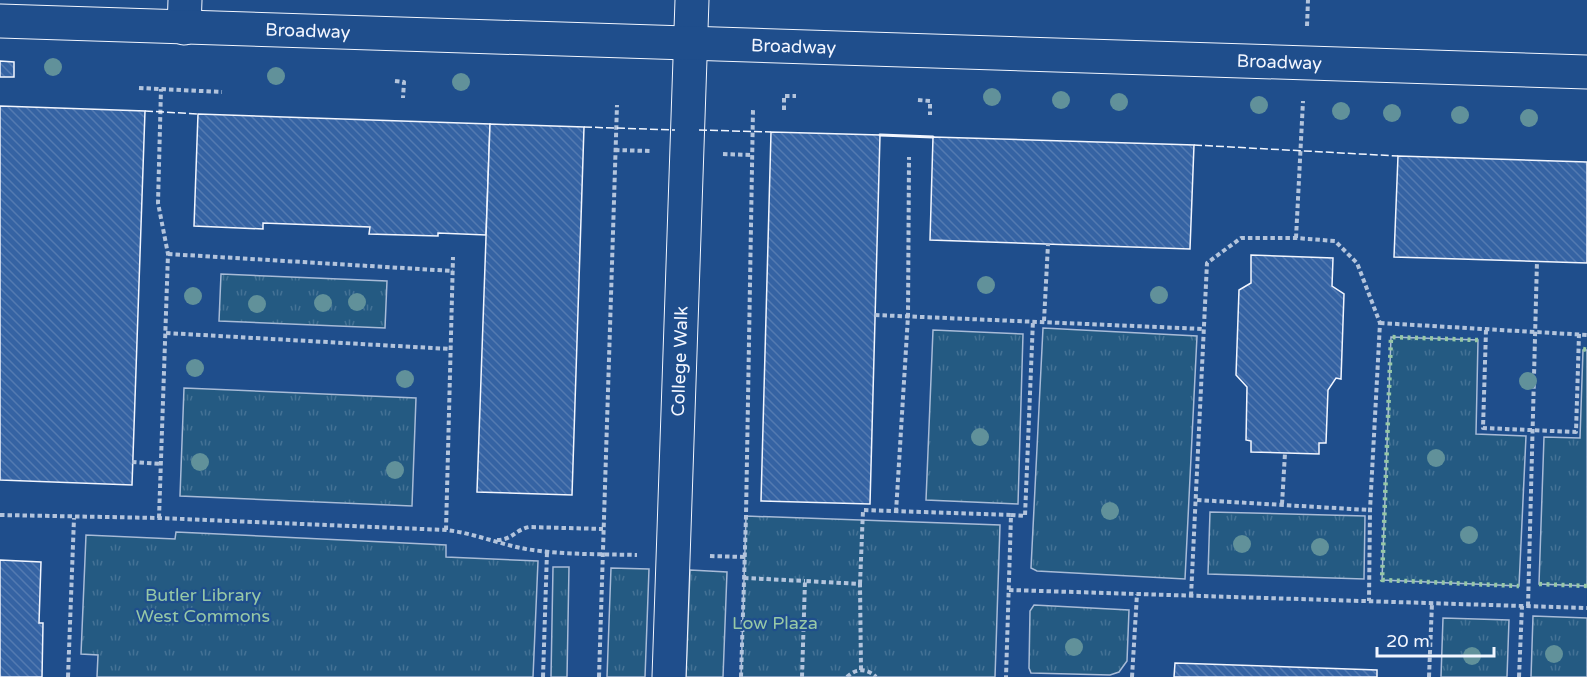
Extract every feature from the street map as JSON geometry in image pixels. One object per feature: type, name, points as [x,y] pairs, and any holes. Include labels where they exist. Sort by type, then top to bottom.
[{"type":"main road","name":"College Walk","points":[[669,677],[692,0]]},
{"type":"main road","name":"Broadway","points":[[0,21],[184,14],[691,44],[1587,72]]},
{"type":"path","points":[[1306,33],[1308,0]]},
{"type":"path","points":[[395,81],[404,82],[403,98]]},
{"type":"path","points":[[139,88],[222,92]]},
{"type":"path","points":[[159,518],[168,254],[158,202],[161,89]]},
{"type":"path","points":[[784,110],[784,96],[796,96]]},
{"type":"path","points":[[918,100],[930,100],[930,115]]},
{"type":"path","points":[[1296,238],[1303,101]]},
{"type":"path","points":[[599,677],[617,105]]},
{"type":"path","points":[[741,677],[753,109]]},
{"type":"path","points":[[896,512],[908,316],[909,157]]},
{"type":"path","points":[[1191,596],[1207,263],[1241,238],[1296,238],[1335,241],[1357,263],[1380,323],[1370,510],[1369,601]]},
{"type":"path","points":[[1044,321],[1048,244]]},
{"type":"path","points":[[168,254],[453,271]]},
{"type":"path","points":[[446,530],[453,257]]},
{"type":"path","points":[[1519,677],[1525,606],[1537,261]]},
{"type":"path","points":[[875,315],[1204,329]]},
{"type":"path","points":[[861,670],[860,584],[863,510],[1025,516],[1033,320]]},
{"type":"path","points":[[1380,323],[1587,334]]},
{"type":"path","points":[[1486,330],[1483,428],[1532,431],[1576,432],[1579,334]]},
{"type":"path","points":[[166,333],[450,349]]},
{"type":"path","points":[[1282,504],[1285,453]]},
{"type":"path","points":[[132,462],[162,464]]},
{"type":"path","points":[[1197,500],[1370,510]]},
{"type":"path","points":[[0,515],[159,518],[446,530],[460,531],[547,552],[583,554]]},
{"type":"path","points":[[1006,677],[1011,515]]},
{"type":"path","points":[[68,677],[74,518]]},
{"type":"path","points":[[491,540],[507,540],[520,530],[529,527],[603,529]]},
{"type":"path","points":[[543,677],[547,552]]},
{"type":"path","points":[[744,578],[860,584]]},
{"type":"path","points":[[802,677],[805,581]]},
{"type":"path","points":[[1009,590],[1587,608]]},
{"type":"path","points":[[1132,677],[1137,594]]},
{"type":"path","points":[[1429,677],[1432,603]]},
{"type":"path","points":[[847,677],[861,670],[868,671],[876,677]]},
{"type":"green space","points":[[221,274],[387,281],[385,328],[219,321]]},
{"type":"green space","points":[[1043,328],[1197,336],[1185,579],[1037,571],[1031,568]]},
{"type":"green space","points":[[933,330],[1023,334],[1018,504],[926,500]]},
{"type":"green space","points":[[1391,337],[1478,340],[1476,434],[1526,436],[1519,586],[1382,580]]},
{"type":"green space","points":[[1583,350],[1587,350],[1587,586],[1539,584],[1544,437],[1580,438]]},
{"type":"green space","points":[[184,388],[416,398],[412,506],[180,496]]},
{"type":"green space","points":[[1210,512],[1365,516],[1364,579],[1208,574]]},
{"type":"green space","name":"Low Plaza","points":[[746,516],[1000,525],[995,677],[741,677]]},
{"type":"green space","name":"Butler Library West Commons","points":[[176,532],[446,545],[446,557],[538,561],[533,677],[97,677],[98,655],[81,654],[86,535],[175,539]]},
{"type":"green space","points":[[553,567],[569,567],[567,677],[551,677]]},
{"type":"green space","points":[[611,568],[649,569],[645,677],[607,677]]},
{"type":"green space","points":[[690,570],[727,572],[723,677],[686,677]]},
{"type":"green space","points":[[1034,605],[1129,610],[1127,661],[1119,672],[1110,675],[1031,673],[1029,668],[1030,611]]},
{"type":"green space","points":[[1533,616],[1587,618],[1587,677],[1531,677]]},
{"type":"green space","points":[[1443,618],[1509,620],[1507,677],[1441,677]]},
{"type":"building","points":[[0,61],[14,62],[14,77],[0,77]]},
{"type":"building","points":[[0,106],[145,111],[132,485],[0,480]]},
{"type":"building","points":[[198,114],[490,124],[486,235],[369,234],[370,227],[263,223],[263,229],[194,226]]},
{"type":"building","points":[[490,124],[584,127],[572,495],[477,492]]},
{"type":"building","points":[[771,132],[880,135],[870,504],[761,501]]},
{"type":"building","points":[[933,137],[1194,145],[1190,249],[930,240]]},
{"type":"building","points":[[1398,156],[1587,162],[1587,263],[1394,257]]},
{"type":"building","points":[[1251,255],[1333,258],[1332,286],[1344,294],[1341,379],[1336,378],[1328,390],[1326,443],[1319,443],[1319,454],[1251,452],[1251,441],[1246,440],[1247,387],[1236,375],[1239,290],[1251,283]]},
{"type":"building","points":[[0,560],[41,562],[39,623],[43,623],[42,677],[0,677]]},
{"type":"building","points":[[1175,663],[1377,670],[1377,677],[1174,677]]},
{"type":"hedge","points":[[1478,340],[1391,337],[1382,580],[1519,586]]},
{"type":"hedge","points":[[1583,349],[1587,350]]},
{"type":"hedge","points":[[1539,584],[1587,586]]},
{"type":"fence","points":[[145,111],[198,114]]},
{"type":"fence","points":[[584,127],[675,130]]},
{"type":"fence","points":[[699,130],[771,132]]},
{"type":"fence","points":[[1194,145],[1398,156]]},
{"type":"wall","points":[[880,135],[933,137]]}]
